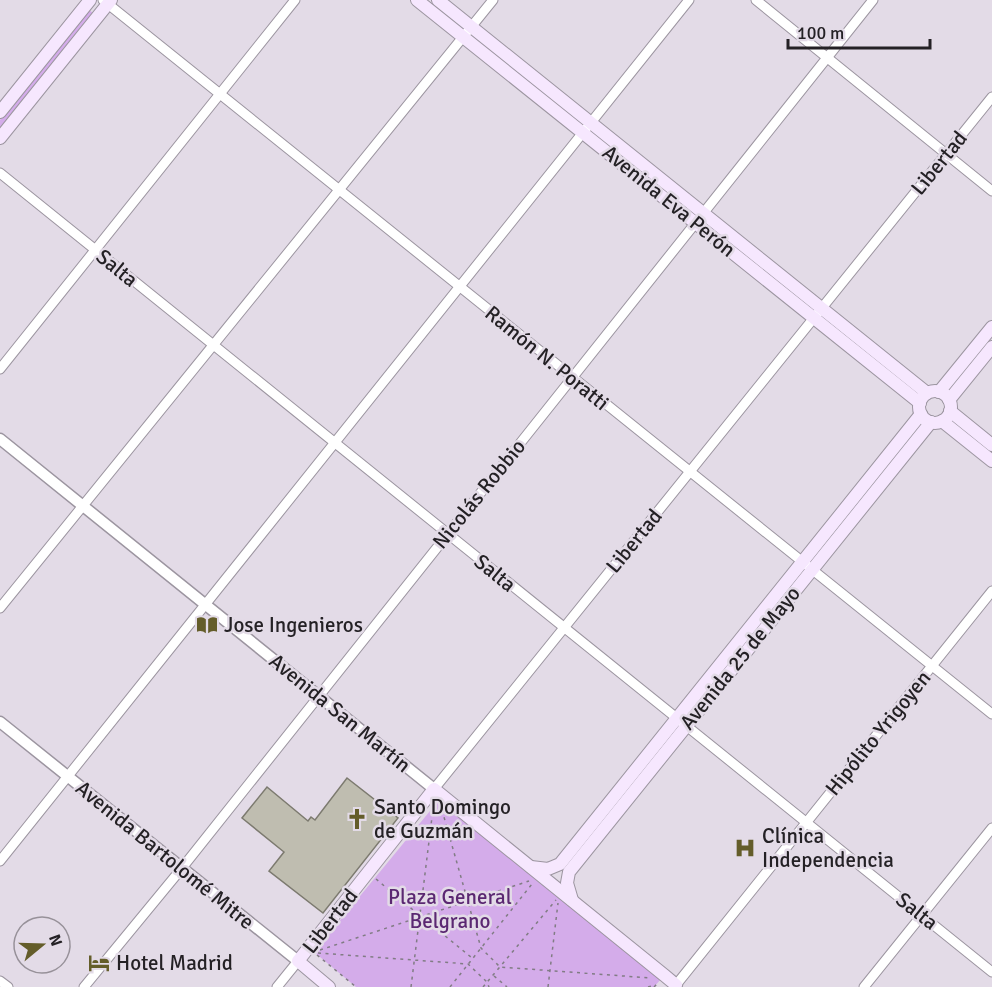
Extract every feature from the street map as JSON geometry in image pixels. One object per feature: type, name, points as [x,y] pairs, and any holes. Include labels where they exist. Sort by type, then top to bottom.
[{"type":"main road","points":[[0,112],[90,0]]},
{"type":"main road","name":"Avenida Eva Perón","points":[[417,0],[467,32],[818,313],[935,407],[992,461]]},
{"type":"main road","name":"Avenida Eva Perón","points":[[438,0],[467,32]]},
{"type":"main road","points":[[0,138],[107,1]]},
{"type":"main road","name":"Avenida 25 de Mayo","points":[[531,867],[548,869],[560,864],[681,723],[935,407],[992,327]]},
{"type":"main road","name":"Avenida 25 de Mayo","points":[[935,407],[992,347]]},
{"type":"main road","name":"Avenida Eva Perón","points":[[935,407],[992,445]]},
{"type":"main road","name":"Avenida 25 de Mayo","points":[[572,900],[567,883],[570,872],[681,723]]},
{"type":"main road","name":"Avenida San Martín","points":[[437,795],[531,867],[677,986]]},
{"type":"main road","name":"Libertad","points":[[298,962],[437,795]]},
{"type":"main road","name":"Avenida Bartolomé Mitre","points":[[298,962],[329,987]]},
{"type":"street","points":[[0,369],[294,0]]},
{"type":"street","points":[[0,608],[338,188],[493,0]]},
{"type":"street","points":[[0,861],[689,0]]},
{"type":"street","points":[[756,0],[992,191]]},
{"type":"street","name":"Nicolás Robbio","points":[[84,987],[182,868],[873,0]]},
{"type":"street","name":"Ramón N. Poratti","points":[[107,1],[219,94],[992,714]]},
{"type":"street","name":"Libertad","points":[[437,795],[564,628],[992,97]]},
{"type":"street","name":"Salta","points":[[0,173],[992,972]]},
{"type":"street","name":"Avenida San Martín","points":[[0,439],[318,695],[437,795]]},
{"type":"street","name":"Hipólito Yrigoyen","points":[[677,986],[992,591]]},
{"type":"street","name":"Avenida Bartolomé Mitre","points":[[0,722],[298,962]]},
{"type":"street","points":[[864,987],[992,828]]},
{"type":"street","name":"Libertad","points":[[277,987],[298,962]]},
{"type":"street","points":[[0,981],[8,987]]},
{"type":"path","points":[[437,795],[481,948],[500,967],[650,978]]},
{"type":"path","points":[[411,987],[433,808],[426,817]]},
{"type":"path","points":[[375,879],[472,959]]},
{"type":"path","points":[[314,952],[537,879],[450,987]]},
{"type":"path","points":[[483,987],[559,897],[548,987]]},
{"type":"path","points":[[314,952],[321,943]]},
{"type":"path","points":[[314,952],[468,964],[487,982],[489,987]]},
{"type":"path","points":[[314,952],[356,987]]},
{"type":"path","points":[[493,976],[507,987]]},
{"type":"path","points":[[654,987],[661,979]]},
{"type":"path","points":[[648,987],[656,984]]},
{"type":"green space","points":[[89,10],[93,13],[0,128],[0,120]]},
{"type":"green space","name":"Plaza General Belgrano","points":[[439,800],[661,979],[654,987],[356,987],[314,952]]},
{"type":"building","points":[[347,778],[398,818],[323,913],[269,871],[284,852],[242,818],[267,787],[308,821],[311,817],[315,820]]},
{"type":"place","name":"Jose Ingenieros","points":[[207,625]]},
{"type":"place","name":"Santo Domingo de Guzmán","points":[[357,819]]},
{"type":"place","name":"Clínica Independencia","points":[[745,848]]},
{"type":"place","name":"Hotel Madrid","points":[[99,963]]}]
